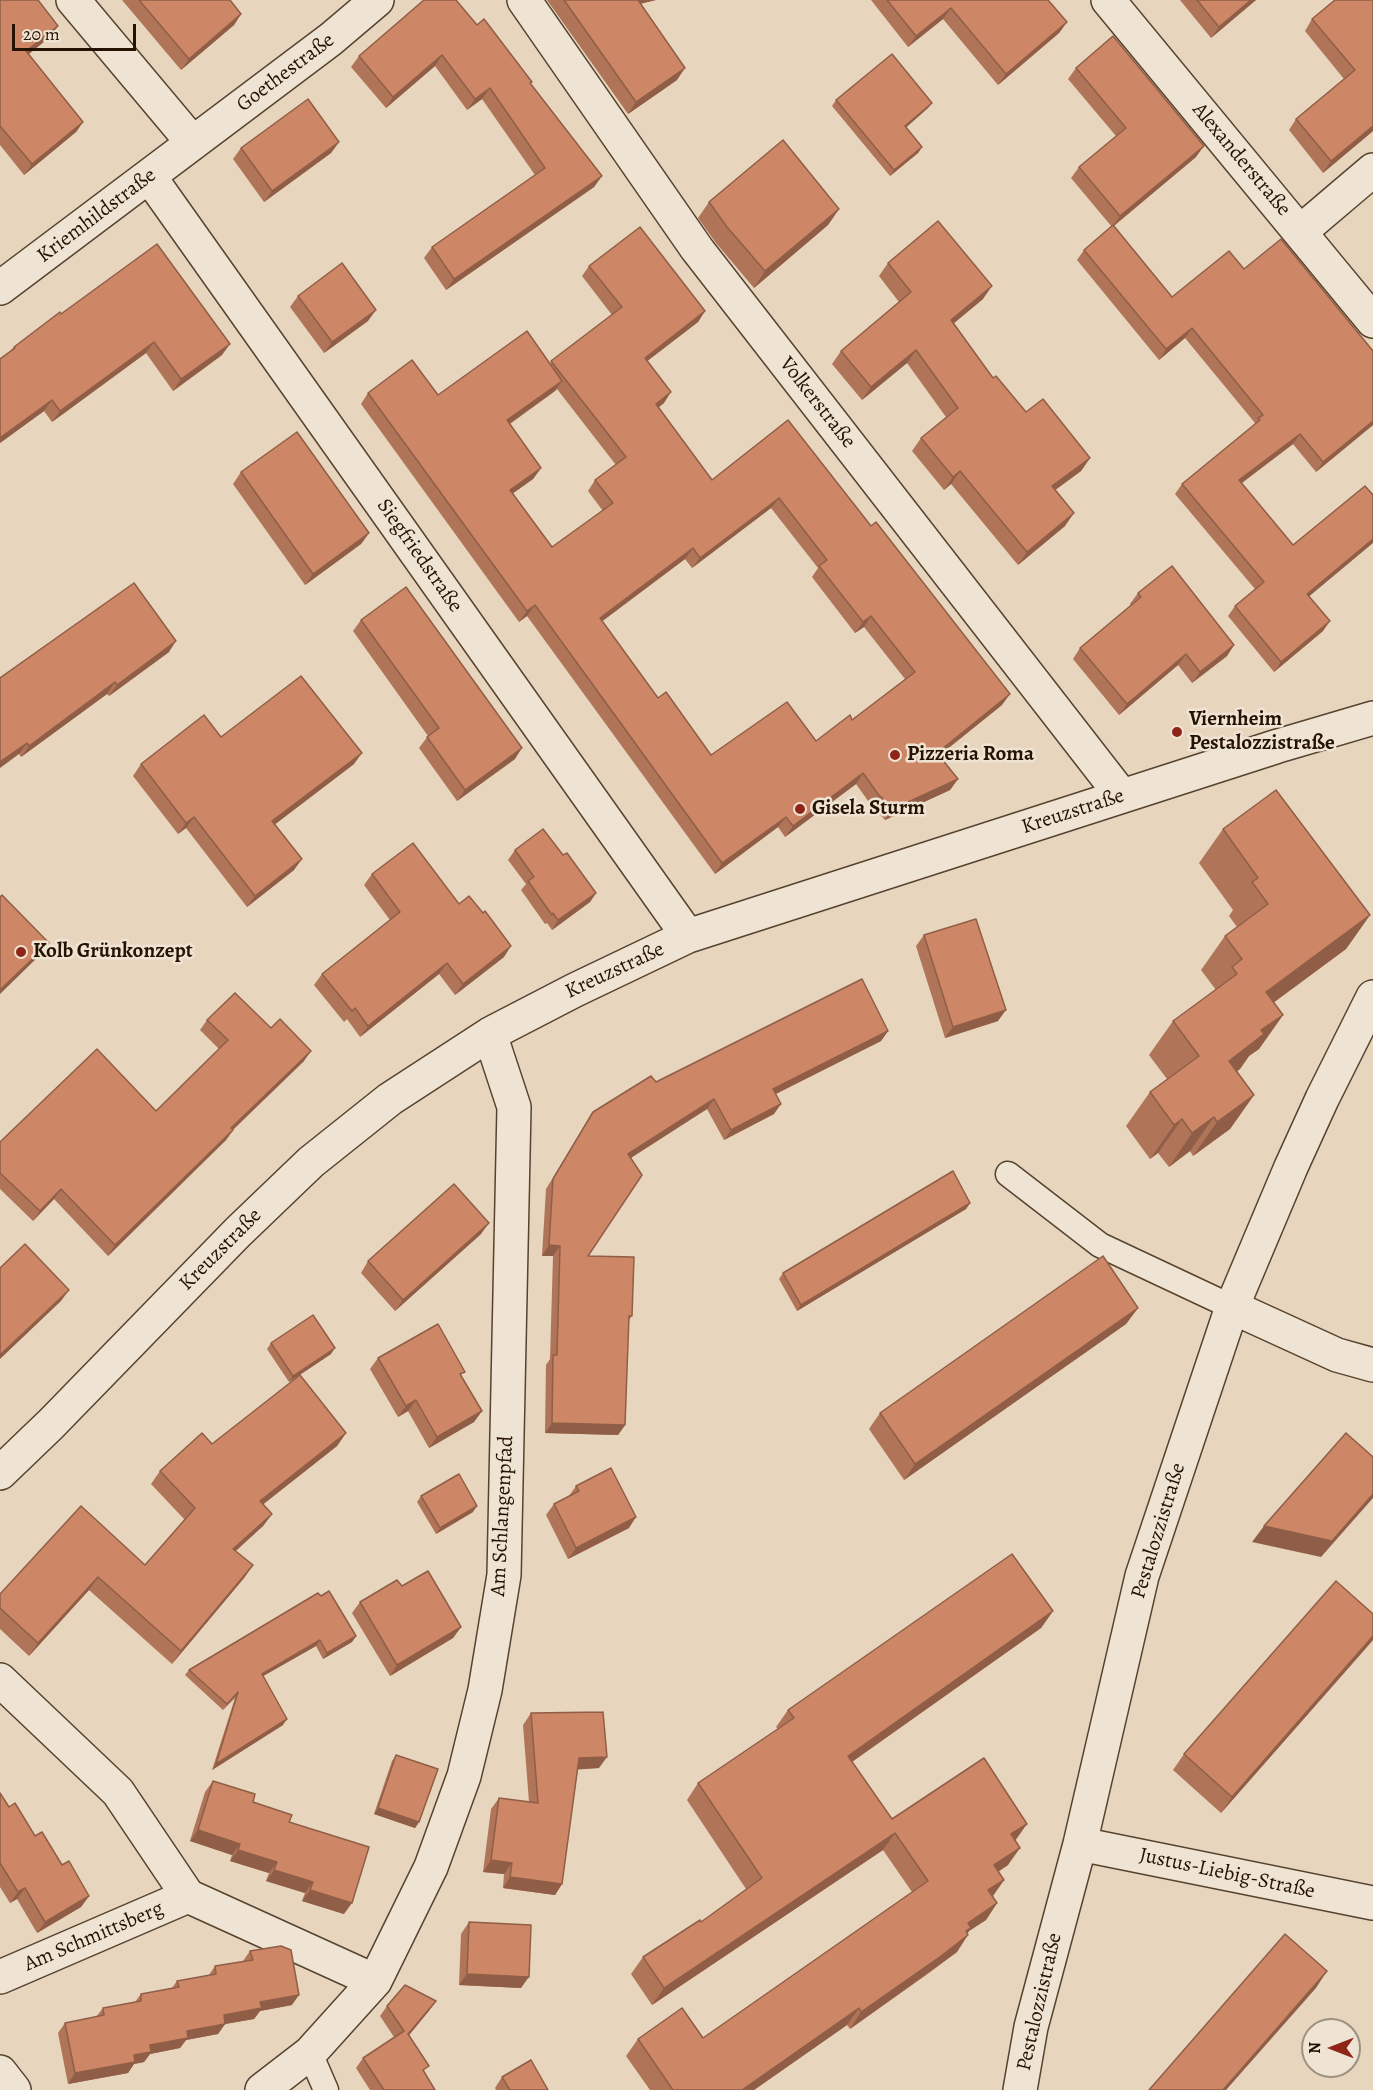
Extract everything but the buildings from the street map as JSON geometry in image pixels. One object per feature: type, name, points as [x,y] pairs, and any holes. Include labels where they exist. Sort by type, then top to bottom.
[{"type":"street","points":[[73,0],[193,143]]},
{"type":"street","name":"Goethestraße","points":[[193,143],[331,39],[377,0]]},
{"type":"street","name":"Volkerstraße","points":[[524,0],[697,249],[1122,796]]},
{"type":"street","name":"Alexanderstraße","points":[[1108,0],[1373,321]]},
{"type":"street","name":"Kriemhildstraße","points":[[0,288],[193,143]]},
{"type":"street","points":[[1300,232],[1373,170]]},
{"type":"street","name":"Siegfriedstraße","points":[[149,176],[688,936]]},
{"type":"street","name":"Kreuzstraße","points":[[0,1473],[51,1425],[238,1232],[311,1162],[390,1099],[490,1034],[688,936],[1373,718]]},
{"type":"street","name":"Pestalozzistraße","points":[[1020,2090],[1031,2027],[1080,1844],[1142,1576],[1232,1307],[1291,1167],[1373,997]]},
{"type":"street","name":"Am Schlangenpfad","points":[[262,2090],[310,2053],[375,1981],[431,1867],[464,1776],[485,1690],[504,1575],[514,1107],[490,1034]]},
{"type":"street","points":[[1232,1307],[1337,1355],[1373,1365]]},
{"type":"street","points":[[0,1680],[118,1792],[188,1896],[375,1981]]},
{"type":"street","name":"Justus-Liebig-Straße","points":[[1080,1844],[1373,1904]]},
{"type":"street","name":"Am Schmittsberg","points":[[0,1977],[188,1896]]},
{"type":"street","points":[[0,2072],[14,2090]]},
{"type":"lane","points":[[1008,1174],[1100,1245],[1232,1307]]},
{"type":"lane","points":[[310,2053],[326,2090]]},
{"type":"place","name":"Viernheim Pestalozzistraße","points":[[1177,732]]},
{"type":"place","name":"Pizzeria Roma","points":[[895,755]]},
{"type":"place","name":"Gisela Sturm","points":[[800,809]]},
{"type":"place","name":"Kolb Grünkonzept","points":[[21,952]]}]
